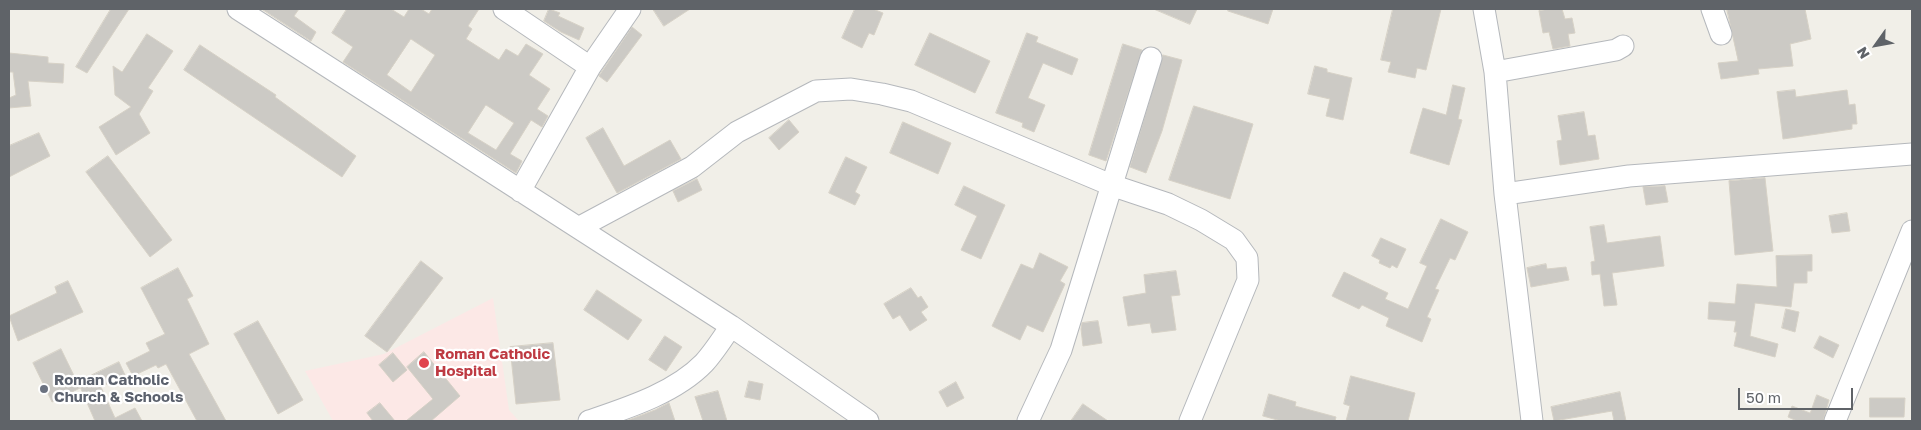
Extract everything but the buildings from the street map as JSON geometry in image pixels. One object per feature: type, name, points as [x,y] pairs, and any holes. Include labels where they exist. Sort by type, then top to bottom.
[{"type":"street","points":[[238,9],[732,326],[868,421]]},
{"type":"street","points":[[504,9],[590,67]]},
{"type":"street","points":[[520,191],[590,67],[630,9]]},
{"type":"street","points":[[1484,9],[1495,72],[1504,194],[1532,421]]},
{"type":"street","points":[[1712,9],[1721,34]]},
{"type":"street","points":[[1495,72],[1616,50],[1623,46]]},
{"type":"street","points":[[1028,421],[1061,350],[1152,58]]},
{"type":"street","points":[[580,227],[692,167],[737,132],[816,91],[851,89],[911,101],[1111,186],[1168,204],[1201,220],[1234,240],[1246,258],[1248,280],[1190,421]]},
{"type":"street","points":[[1504,194],[1630,176],[1912,154]]},
{"type":"street","points":[[1835,421],[1912,230]]},
{"type":"street","points":[[589,421],[636,404],[669,388],[704,363],[732,326]]},
{"type":"shaded area","name":"Roman Catholic Hospital","points":[[493,298],[509,410],[519,421],[333,421],[305,371],[384,354]]},
{"type":"place","name":"Roman Catholic Hospital","points":[[424,363]]},
{"type":"place","name":"Roman Catholic Church & Schools","points":[[44,389]]}]
